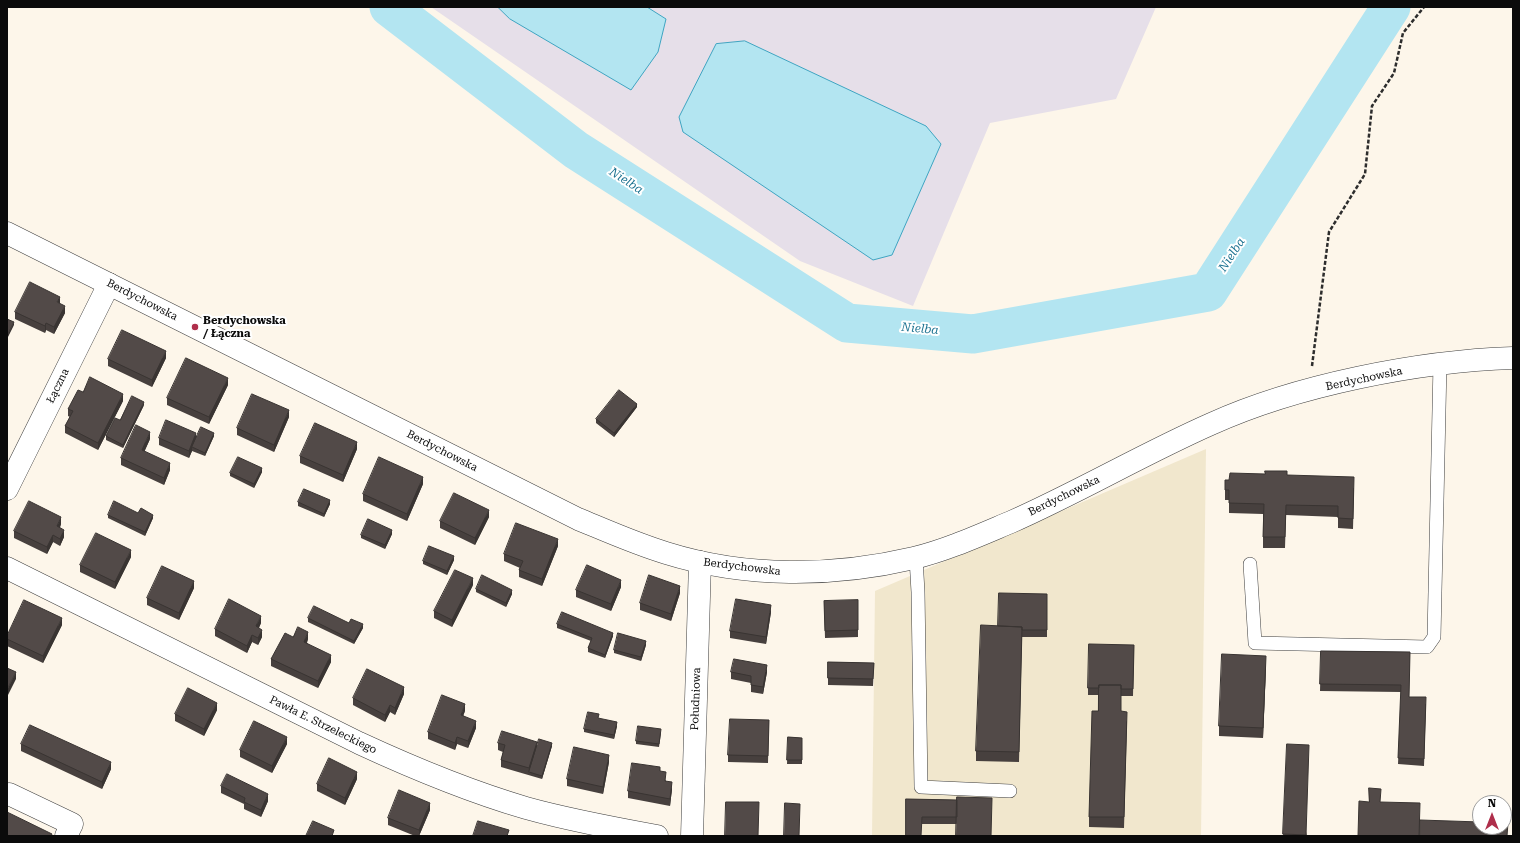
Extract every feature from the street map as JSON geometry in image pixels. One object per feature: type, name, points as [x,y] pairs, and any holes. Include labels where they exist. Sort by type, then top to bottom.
[{"type":"street","name":"Berdychowska","points":[[7,233],[578,519],[639,545],[700,562],[726,567],[766,571],[806,572],[858,568],[916,558],[959,543],[1012,521],[1211,424],[1252,408],[1309,390],[1368,376],[1440,364],[1513,358]]},
{"type":"street","name":"Łączna","points":[[7,489],[109,284]]},
{"type":"street","name":"Południowa","points":[[692,836],[700,562]]},
{"type":"street","name":"Pawła E. Strzeleckiego","points":[[7,568],[359,743],[410,766],[468,789],[526,808],[593,824],[657,836]]},
{"type":"street","points":[[9,794],[72,824],[66,836]]},
{"type":"lane","points":[[1250,564],[1255,643],[1427,647],[1434,637],[1440,364]]},
{"type":"lane","points":[[916,558],[918,592],[921,787],[1010,791]]},
{"type":"path","points":[[1309,390],[1329,232],[1366,174],[1372,106],[1394,73],[1404,33],[1424,7]]},
{"type":"shaded area","points":[[431,7],[1156,7],[1116,99],[990,123],[913,306],[800,261]]},
{"type":"shaded area","points":[[1206,449],[1201,836],[872,836],[875,591]]},
{"type":"water","points":[[498,7],[647,7],[666,19],[658,52],[631,90],[510,19]]},
{"type":"water","points":[[745,41],[926,126],[941,144],[892,255],[873,260],[683,132],[679,117],[716,44]]},
{"type":"building","points":[[30,282],[60,297],[57,302],[65,306],[54,327],[46,323],[45,326],[15,312]]},
{"type":"building","points":[[7,319],[14,322],[7,336]]},
{"type":"building","points":[[122,330],[166,351],[152,380],[108,359]]},
{"type":"building","points":[[186,358],[228,378],[209,417],[167,398]]},
{"type":"building","points":[[90,377],[123,394],[98,443],[65,426],[73,411],[68,409],[78,390],[83,392]]},
{"type":"building","points":[[619,390],[637,404],[614,433],[596,419]]},
{"type":"building","points":[[252,394],[289,410],[274,445],[237,428]]},
{"type":"building","points":[[132,396],[144,402],[123,445],[106,436],[115,418],[120,420]]},
{"type":"building","points":[[166,420],[196,433],[189,451],[159,438]]},
{"type":"building","points":[[315,423],[357,442],[343,475],[300,456]]},
{"type":"building","points":[[136,425],[150,432],[142,450],[170,463],[164,478],[121,458]]},
{"type":"building","points":[[201,427],[214,433],[205,453],[192,447]]},
{"type":"building","points":[[238,457],[262,468],[254,484],[230,473]]},
{"type":"building","points":[[379,457],[423,477],[407,514],[363,494]]},
{"type":"building","points":[[1265,471],[1287,471],[1287,475],[1354,477],[1353,519],[1338,518],[1338,506],[1286,505],[1285,537],[1263,537],[1264,504],[1229,503],[1229,490],[1225,490],[1225,480],[1229,480],[1230,473],[1265,474]]},
{"type":"building","points":[[304,489],[330,500],[324,514],[298,502]]},
{"type":"building","points":[[454,493],[489,510],[475,538],[440,521]]},
{"type":"building","points":[[29,501],[61,517],[57,526],[64,530],[60,539],[53,535],[47,547],[14,531]]},
{"type":"building","points":[[114,501],[138,513],[141,508],[153,515],[145,532],[108,515]]},
{"type":"building","points":[[368,519],[392,530],[385,545],[361,535]]},
{"type":"building","points":[[516,523],[558,539],[542,579],[519,570],[523,561],[504,554]]},
{"type":"building","points":[[96,533],[131,550],[115,582],[80,565]]},
{"type":"building","points":[[429,546],[454,556],[447,571],[423,561]]},
{"type":"building","points":[[587,565],[621,580],[611,604],[576,590]]},
{"type":"building","points":[[162,566],[194,581],[179,613],[147,598]]},
{"type":"building","points":[[455,570],[473,578],[452,620],[434,611]]},
{"type":"building","points":[[482,575],[512,590],[506,603],[476,589]]},
{"type":"building","points":[[649,575],[680,586],[671,614],[640,603]]},
{"type":"building","points":[[999,593],[1047,594],[1047,630],[1022,630],[1022,627],[998,626]]},
{"type":"building","points":[[229,599],[261,616],[256,626],[262,630],[258,638],[252,635],[247,646],[215,629]]},
{"type":"building","points":[[736,599],[771,605],[766,637],[730,631]]},
{"type":"building","points":[[24,600],[62,618],[43,656],[7,639]]},
{"type":"building","points":[[858,600],[858,630],[825,631],[824,601]]},
{"type":"building","points":[[314,606],[349,623],[351,619],[363,624],[354,641],[308,618]]},
{"type":"building","points":[[562,612],[613,633],[605,655],[588,648],[592,638],[557,624]]},
{"type":"building","points":[[981,625],[1022,627],[1019,752],[976,751]]},
{"type":"building","points":[[298,627],[308,632],[304,642],[331,655],[318,681],[271,659],[285,633],[293,637]]},
{"type":"building","points":[[618,633],[646,641],[641,657],[614,650]]},
{"type":"building","points":[[1089,644],[1134,645],[1133,689],[1121,689],[1121,685],[1099,685],[1099,688],[1088,688]]},
{"type":"building","points":[[1321,651],[1410,652],[1409,697],[1426,697],[1424,759],[1398,758],[1401,685],[1320,684]]},
{"type":"building","points":[[1222,654],[1266,656],[1263,728],[1219,726]]},
{"type":"building","points":[[734,659],[767,665],[763,687],[751,685],[751,676],[731,672]]},
{"type":"building","points":[[828,662],[874,663],[873,679],[828,678]]},
{"type":"building","points":[[7,668],[16,672],[7,690]]},
{"type":"building","points":[[367,669],[404,687],[395,708],[390,705],[385,715],[353,698]]},
{"type":"building","points":[[1099,685],[1121,685],[1121,711],[1127,712],[1124,817],[1089,817],[1092,711],[1098,711]]},
{"type":"building","points":[[188,688],[217,703],[204,729],[175,714]]},
{"type":"building","points":[[442,695],[465,704],[461,715],[476,721],[468,741],[457,737],[455,743],[428,732]]},
{"type":"building","points":[[588,712],[599,714],[598,718],[617,722],[614,735],[584,729]]},
{"type":"building","points":[[730,719],[769,720],[768,756],[728,755]]},
{"type":"building","points":[[254,721],[287,737],[272,766],[240,750]]},
{"type":"building","points":[[30,725],[111,762],[102,782],[21,744]]},
{"type":"building","points":[[638,726],[661,729],[659,744],[636,741]]},
{"type":"building","points":[[502,731],[537,742],[529,768],[501,760],[505,745],[498,743]]},
{"type":"building","points":[[788,737],[802,738],[802,760],[787,760]]},
{"type":"building","points":[[539,739],[552,743],[542,776],[529,772]]},
{"type":"building","points":[[1287,744],[1309,745],[1306,835],[1283,834]]},
{"type":"building","points":[[574,747],[609,755],[603,787],[567,779]]},
{"type":"building","points":[[329,758],[357,772],[345,798],[317,784]]},
{"type":"building","points":[[632,763],[660,767],[660,771],[666,772],[665,781],[672,782],[670,799],[628,791]]},
{"type":"building","points":[[227,774],[268,794],[261,810],[244,802],[245,798],[221,786]]},
{"type":"building","points":[[1369,788],[1381,789],[1380,802],[1420,803],[1419,836],[1358,836],[1359,801],[1369,802]]},
{"type":"building","points":[[399,790],[430,803],[419,830],[388,818]]},
{"type":"building","points":[[957,797],[992,798],[991,836],[956,836]]},
{"type":"building","points":[[906,799],[957,800],[957,817],[922,817],[921,836],[906,836]]},
{"type":"building","points":[[726,802],[759,802],[758,836],[725,836]]},
{"type":"building","points":[[785,803],[800,804],[799,836],[784,836]]},
{"type":"building","points":[[7,812],[52,834],[51,836],[7,836]]},
{"type":"building","points":[[1420,820],[1472,822],[1472,835],[1507,835],[1507,836],[1420,836]]},
{"type":"building","points":[[313,821],[334,830],[332,836],[306,836]]},
{"type":"building","points":[[478,821],[509,830],[507,836],[473,836]]},
{"type":"waterway","name":"Nielba","points":[[389,7],[576,150],[847,323],[973,334],[1208,292],[1391,7]]},
{"type":"place","name":"Berdychowska / Łączna","points":[[195,327]]}]
